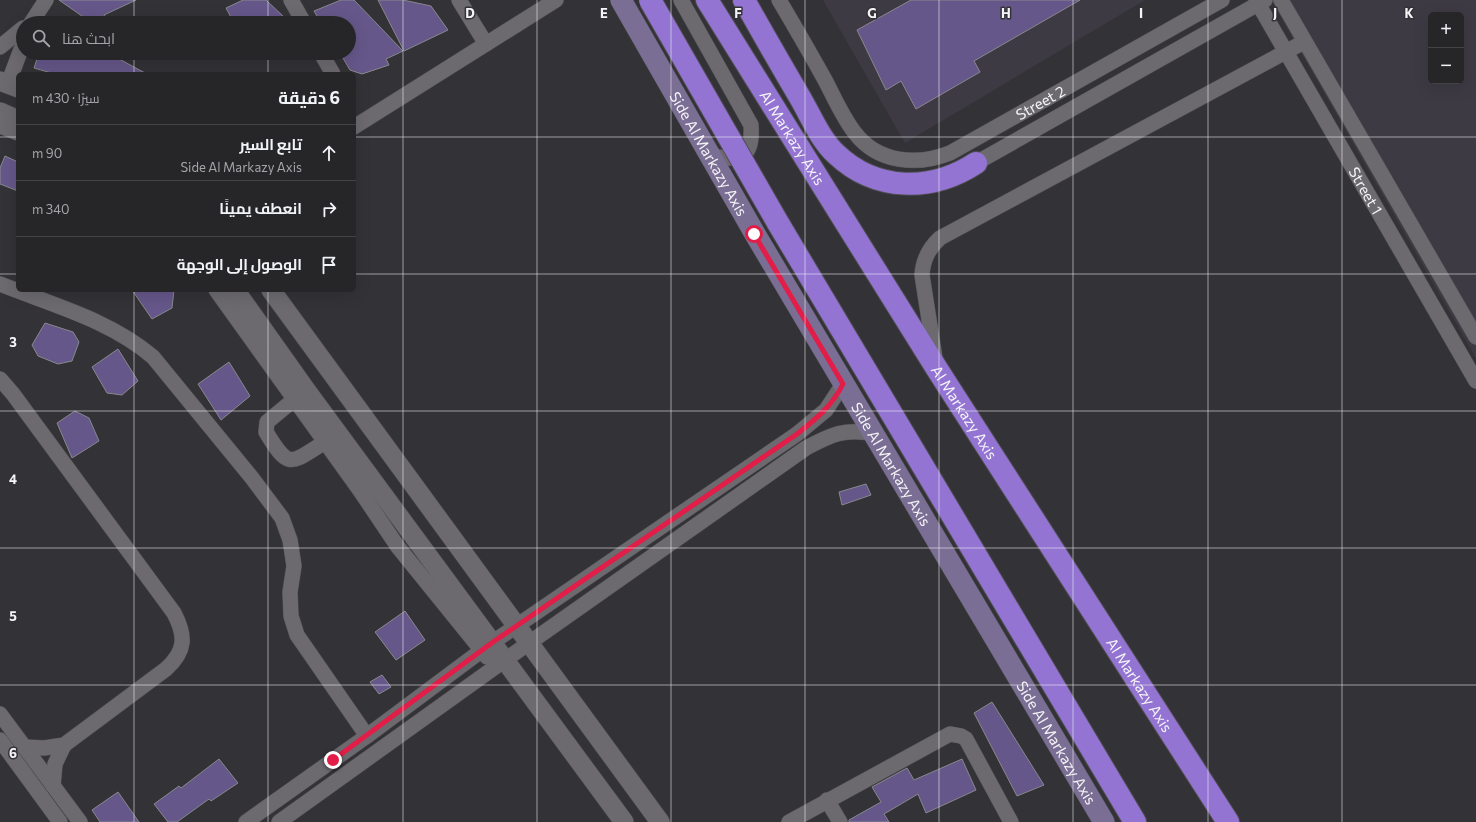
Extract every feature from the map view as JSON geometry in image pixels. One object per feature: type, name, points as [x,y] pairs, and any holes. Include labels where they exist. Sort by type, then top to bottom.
[{"type":"highway","points":[[650,0],[778,223],[1135,822]]},
{"type":"highway","name":"Al Markazy Axis","points":[[707,0],[936,369],[1228,822]]},
{"type":"highway","points":[[744,0],[826,143],[846,163],[864,174],[884,181],[911,185],[925,184],[952,177],[976,163]]},
{"type":"main road","name":"Side Al Markazy Axis","points":[[621,0],[843,384],[875,434],[1104,822]]},
{"type":"street","points":[[35,16],[46,0]]},
{"type":"street","points":[[291,0],[300,16]]},
{"type":"street","points":[[459,0],[486,44]]},
{"type":"street","points":[[356,120],[486,44],[556,0]]},
{"type":"street","points":[[680,0],[751,125],[752,142],[746,153],[732,160],[710,156]]},
{"type":"street","name":"Street 2","points":[[780,0],[855,133],[879,152],[899,159],[919,161],[940,156],[1222,0]]},
{"type":"street","name":"Street 1","points":[[1280,0],[1476,337]]},
{"type":"street","name":"Street 2","points":[[976,163],[1260,1]]},
{"type":"street","name":"Street 1","points":[[1260,1],[1286,52],[1476,381]]},
{"type":"street","points":[[0,47],[16,34]]},
{"type":"street","points":[[936,369],[922,275],[925,259],[936,241],[1304,42]]},
{"type":"street","points":[[9,84],[17,60]]},
{"type":"street","points":[[325,60],[332,72]]},
{"type":"street","points":[[0,112],[16,119]]},
{"type":"street","points":[[0,126],[16,132]]},
{"type":"street","points":[[0,284],[16,290]]},
{"type":"street","points":[[20,292],[117,330],[136,342],[153,357],[252,478],[282,518],[290,540],[294,566],[290,600],[291,616],[297,635],[367,736]]},
{"type":"street","points":[[218,292],[300,395],[487,646],[624,822]]},
{"type":"street","points":[[236,292],[300,395],[325,442],[398,547],[487,646]]},
{"type":"street","points":[[272,292],[660,822]]},
{"type":"street","points":[[0,379],[13,394],[174,613],[181,626],[183,638],[181,650],[175,661],[64,745],[55,764],[53,786]]},
{"type":"street","points":[[246,822],[367,736],[487,646],[797,434],[826,410],[843,384]]},
{"type":"street","points":[[300,395],[267,422],[265,427],[266,432],[274,446],[284,458],[290,461],[296,460],[325,442]]},
{"type":"street","points":[[279,822],[528,643],[806,448],[830,435],[839,432],[857,431],[875,434]]},
{"type":"street","points":[[797,434],[806,448]]},
{"type":"street","points":[[0,714],[80,822]]},
{"type":"street","points":[[789,822],[944,736],[955,734],[966,739],[1011,822]]},
{"type":"street","points":[[2,744],[60,822]]},
{"type":"street","points":[[25,747],[44,748],[64,745]]},
{"type":"street","points":[[827,800],[840,822]]},
{"type":"shaded area","points":[[823,0],[1145,0],[905,143]]},
{"type":"shaded area","points":[[1271,0],[1476,0],[1476,358]]},
{"type":"building","points":[[59,0],[136,0],[105,16],[82,16]]},
{"type":"building","points":[[243,0],[266,0],[283,16],[230,16],[226,8]]},
{"type":"building","points":[[341,0],[354,0],[403,51],[386,59],[389,65],[362,74],[350,70],[344,60],[356,60],[356,16],[317,16],[314,11]]},
{"type":"building","points":[[378,0],[403,0],[431,6],[448,30],[404,51]]},
{"type":"building","points":[[911,0],[1080,0],[974,61],[980,72],[916,109],[901,81],[886,90],[857,30]]},
{"type":"building","points":[[37,60],[121,60],[143,72],[48,72],[34,68]]},
{"type":"building","points":[[5,156],[16,161],[16,190],[0,184],[0,168]]},
{"type":"building","points":[[133,292],[174,292],[172,308],[152,319]]},
{"type":"building","points":[[45,323],[73,332],[79,342],[72,361],[58,364],[38,356],[32,345]]},
{"type":"building","points":[[118,349],[138,381],[122,395],[107,393],[92,367]]},
{"type":"building","points":[[229,362],[250,396],[221,420],[198,384]]},
{"type":"building","points":[[75,411],[89,418],[99,441],[72,458],[57,423]]},
{"type":"building","points":[[866,484],[871,495],[842,505],[839,492]]},
{"type":"building","points":[[405,611],[425,640],[396,660],[375,632]]},
{"type":"building","points":[[382,675],[391,687],[379,694],[370,682]]},
{"type":"building","points":[[992,702],[1044,785],[1017,796],[974,713]]},
{"type":"building","points":[[219,759],[238,783],[211,801],[209,799],[177,822],[168,822],[154,804],[179,786],[181,788]]},
{"type":"building","points":[[962,759],[976,790],[926,813],[918,794],[884,814],[889,822],[849,822],[849,820],[881,802],[872,787],[907,768],[914,780]]},
{"type":"building","points":[[118,792],[139,822],[100,822],[92,810]]},
{"type":"route","points":[[333,760],[493,642],[797,434],[819,417],[833,402],[843,384],[754,234]]}]
